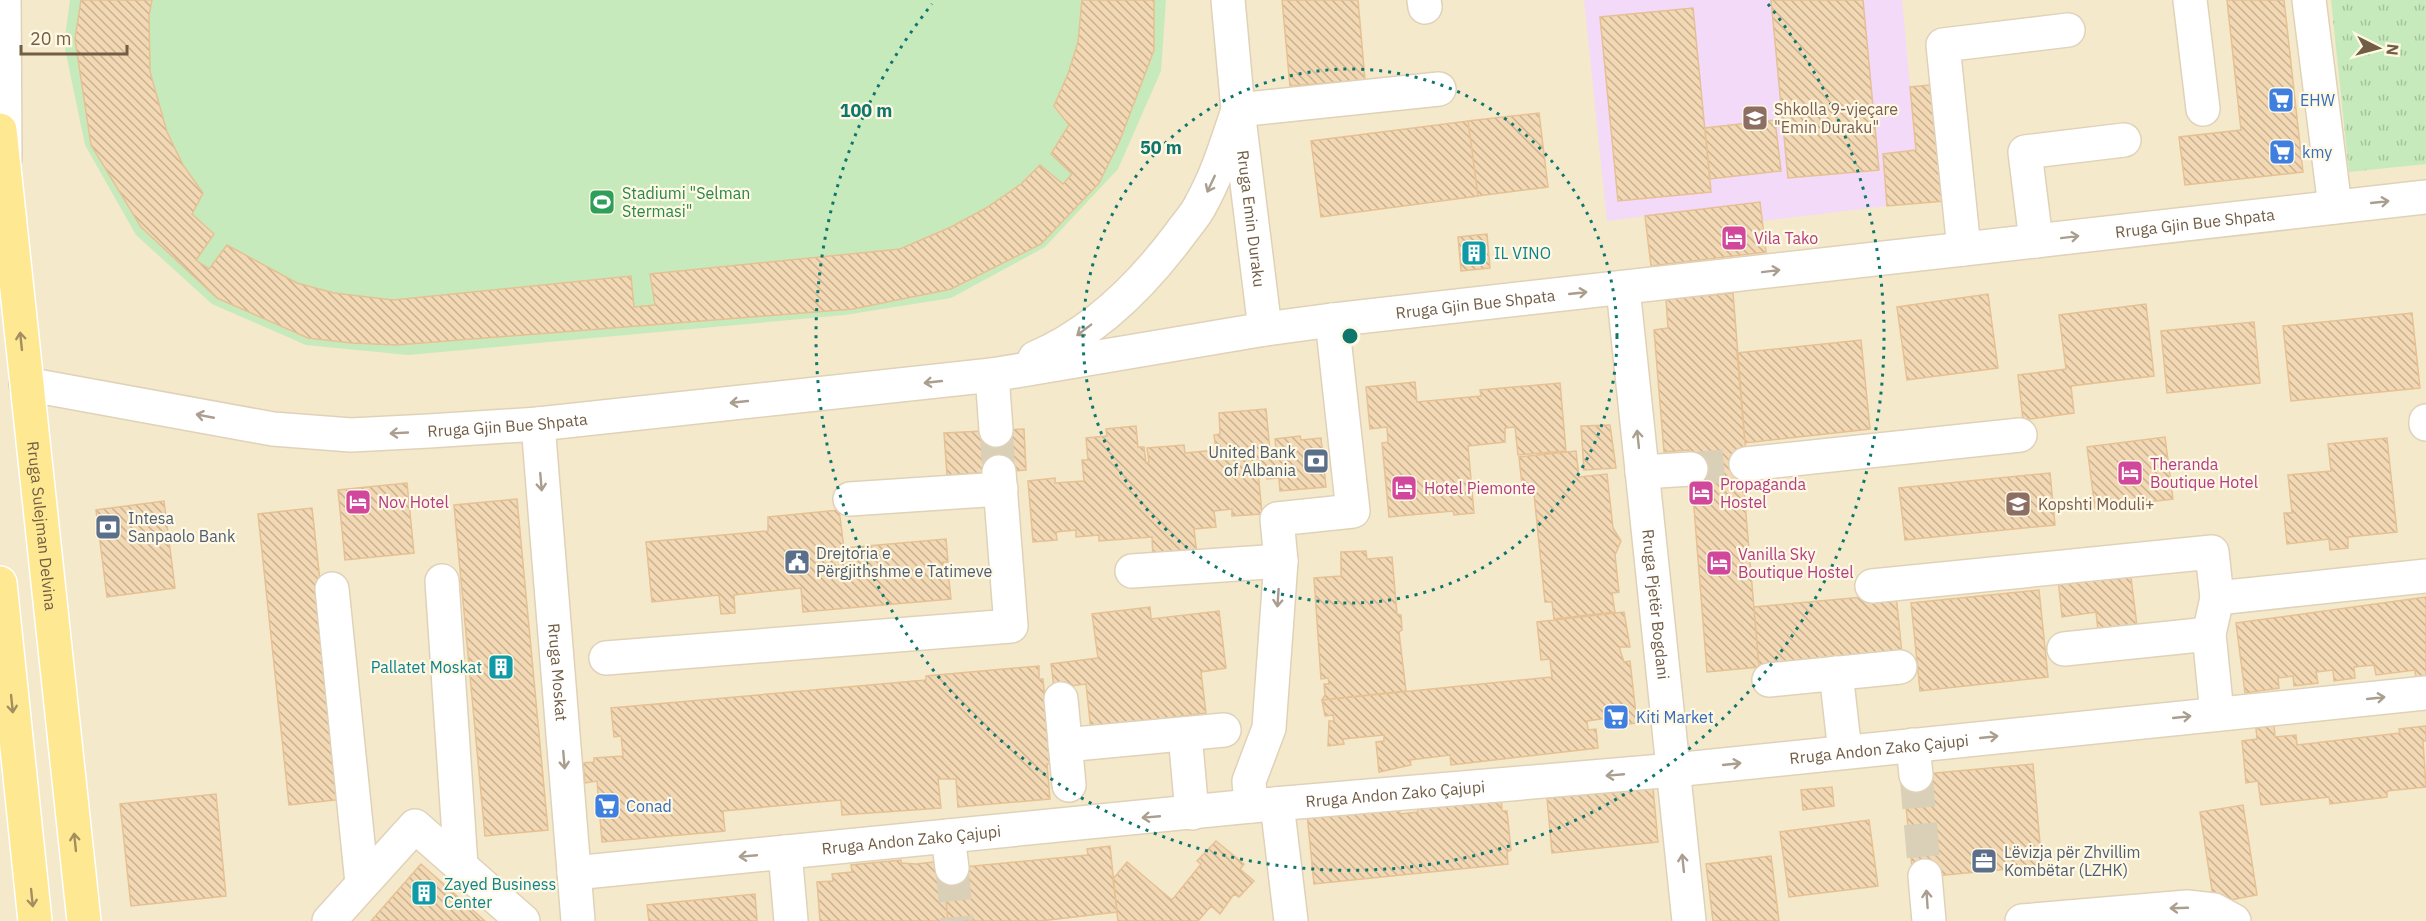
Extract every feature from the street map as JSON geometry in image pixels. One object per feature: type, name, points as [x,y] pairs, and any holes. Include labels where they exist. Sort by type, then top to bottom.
[{"type":"main road","name":"Rruga Sulejman Delvina","points":[[0,130],[84,921]]},
{"type":"main road","points":[[0,583],[35,921]]},
{"type":"street","points":[[4,0],[6,184]]},
{"type":"street","name":"Rruga Emin Duraku","points":[[1228,0],[1238,110],[1265,329]]},
{"type":"street","points":[[2190,0],[2203,109]]},
{"type":"street","points":[[2310,0],[2335,207]]},
{"type":"street","points":[[1964,249],[1943,45],[2068,30]]},
{"type":"street","points":[[996,430],[992,375],[1063,346],[1138,284],[1201,206],[1221,162],[1238,110],[1439,89]]},
{"type":"street","points":[[2036,241],[2025,152],[2124,140]]},
{"type":"street","name":"Rruga Gjin Bue Shpata","points":[[26,384],[284,430],[351,435],[538,424],[992,375],[1265,329],[1332,320],[2426,197]]},
{"type":"street","name":"Rruga Pjetër Bogdani","points":[[1623,288],[1689,921]]},
{"type":"street","points":[[1291,921],[1264,805],[1249,781],[1269,728],[1281,561],[1277,519],[1353,511],[1332,320]]},
{"type":"street","name":"Rruga Moskat","points":[[538,424],[578,921]]},
{"type":"street","points":[[1746,464],[2020,435]]},
{"type":"street","points":[[1642,472],[1691,469]]},
{"type":"street","points":[[606,658],[1011,626],[1000,480],[850,500]]},
{"type":"street","points":[[1872,586],[2212,552],[2217,598],[2209,634],[2217,714]]},
{"type":"street","points":[[1132,571],[1281,561]]},
{"type":"street","points":[[2217,598],[2426,576]]},
{"type":"street","points":[[442,581],[461,866]]},
{"type":"street","points":[[332,589],[362,883]]},
{"type":"street","points":[[2064,649],[2209,634]]},
{"type":"street","points":[[1769,680],[1900,667]]},
{"type":"street","points":[[1836,673],[1845,752]]},
{"type":"street","name":"Rruga Andon Zako Çajupi","points":[[574,873],[1264,805],[1674,770],[1845,752],[1915,760],[2217,714],[2426,693]]},
{"type":"street","points":[[1061,699],[1069,785]]},
{"type":"street","points":[[1065,745],[1224,730]]},
{"type":"street","points":[[1185,734],[1192,813]]},
{"type":"street","points":[[329,921],[416,826],[523,921]]},
{"type":"street","points":[[948,836],[952,868]]},
{"type":"street","points":[[785,852],[791,921]]},
{"type":"street","points":[[1925,876],[1929,921]]},
{"type":"street","points":[[2022,921],[2187,907],[2214,910],[2234,921]]},
{"type":"shaded area","points":[[0,0],[2426,0],[2426,921],[0,921]]},
{"type":"shaded area","name":"Shkolla 9-vjeçare \"Emin Duraku\"","points":[[1584,0],[1902,0],[1916,150],[1883,154],[1887,206],[1762,221],[1760,202],[1607,221]]},
{"type":"green space","name":"Stadiumi \"Selman Stermasi\"","points":[[70,0],[1166,0],[1161,71],[1118,169],[1045,247],[951,298],[845,315],[408,355],[306,345],[212,304],[136,235],[85,145],[64,44]]},
{"type":"green space","points":[[2331,0],[2426,0],[2426,164],[2349,172]]},
{"type":"building","points":[[81,0],[152,0],[149,15],[150,72],[167,132],[183,165],[203,193],[192,214],[214,234],[196,260],[209,269],[227,245],[297,283],[334,293],[393,300],[631,276],[634,307],[655,305],[650,274],[900,249],[951,227],[986,208],[1021,184],[1040,165],[1063,184],[1072,174],[1051,154],[1069,125],[1054,106],[1068,74],[1078,42],[1082,0],[1154,0],[1154,50],[1120,140],[1099,183],[1041,244],[951,289],[853,309],[396,345],[352,343],[308,338],[217,298],[141,227],[91,145],[75,39]]},
{"type":"building","points":[[1282,0],[1358,0],[1365,80],[1290,86]]},
{"type":"building","points":[[1771,0],[1863,0],[1879,170],[1788,178]]},
{"type":"building","points":[[2227,0],[2284,0],[2303,172],[2185,185],[2179,137],[2241,130]]},
{"type":"building","points":[[1693,8],[1711,192],[1618,201],[1600,17]]},
{"type":"building","points":[[1939,84],[1945,201],[1887,206],[1883,154],[1916,150],[1910,87]]},
{"type":"building","points":[[1539,113],[1548,187],[1478,196],[1468,121]]},
{"type":"building","points":[[1775,120],[1781,171],[1710,179],[1705,128]]},
{"type":"building","points":[[1468,121],[1478,196],[1321,217],[1311,141]]},
{"type":"building","points":[[1760,202],[1766,252],[1651,266],[1645,216]]},
{"type":"building","name":"IL VINO","points":[[1487,234],[1490,268],[1461,271],[1458,237]]},
{"type":"building","points":[[1733,293],[1748,479],[1692,483],[1689,450],[1664,452],[1654,330],[1668,328],[1666,299]]},
{"type":"building","points":[[1988,294],[1998,368],[1907,380],[1897,307]]},
{"type":"building","points":[[2146,304],[2154,376],[2071,386],[2074,413],[2023,420],[2018,375],[2066,369],[2059,315]]},
{"type":"building","points":[[2412,313],[2420,388],[2291,401],[2283,326]]},
{"type":"building","points":[[2254,322],[2260,383],[2167,393],[2161,331]]},
{"type":"building","points":[[1861,340],[1870,429],[1745,443],[1737,353]]},
{"type":"building","points":[[1415,382],[1417,402],[1481,396],[1480,390],[1560,383],[1566,451],[1518,455],[1515,427],[1505,428],[1505,442],[1468,446],[1474,513],[1454,515],[1453,511],[1389,517],[1382,443],[1388,442],[1387,427],[1370,429],[1366,387]]},
{"type":"building","points":[[1266,409],[1270,451],[1276,450],[1275,439],[1300,436],[1301,440],[1321,438],[1326,487],[1280,491],[1279,478],[1267,479],[1266,471],[1258,471],[1262,514],[1232,516],[1232,509],[1214,511],[1216,527],[1194,529],[1197,555],[1153,559],[1152,537],[1099,541],[1099,535],[1076,537],[1076,530],[1056,532],[1057,540],[1033,542],[1028,481],[1055,478],[1055,483],[1084,481],[1082,460],[1088,460],[1086,438],[1107,436],[1106,429],[1136,426],[1138,447],[1144,447],[1146,463],[1149,462],[1147,448],[1184,445],[1185,453],[1216,450],[1214,435],[1220,434],[1219,413]]},
{"type":"building","points":[[1610,425],[1616,468],[1584,470],[1581,426]]},
{"type":"building","points":[[1024,429],[1026,470],[947,475],[944,433]]},
{"type":"building","name":"Theranda Boutique Hotel","points":[[2165,437],[2173,499],[2095,508],[2087,447]]},
{"type":"building","points":[[2387,438],[2397,532],[2348,537],[2348,548],[2330,550],[2329,539],[2287,544],[2284,513],[2292,513],[2288,475],[2331,471],[2328,444]]},
{"type":"building","points":[[1576,451],[1579,477],[1607,474],[1613,528],[1621,541],[1615,555],[1619,592],[1612,593],[1615,612],[1554,619],[1552,602],[1545,602],[1533,484],[1522,485],[1519,457]]},
{"type":"building","points":[[2050,473],[2055,525],[1905,540],[1899,488]]},
{"type":"building","points":[[1743,479],[1759,667],[1707,672],[1692,483]]},
{"type":"building","points":[[407,483],[414,553],[345,560],[338,490]]},
{"type":"building","name":"Pallatet Moskat","points":[[517,499],[548,830],[485,836],[454,505]]},
{"type":"building","points":[[164,501],[175,588],[107,597],[96,510]]},
{"type":"building","points":[[312,508],[344,799],[289,805],[258,514]]},
{"type":"building","name":"Drejtoria e Përgjithshme e Tatimeve","points":[[839,510],[844,548],[946,539],[948,562],[943,562],[944,571],[948,571],[951,599],[803,612],[801,588],[734,595],[735,613],[721,614],[719,595],[652,602],[646,542],[768,531],[768,517]]},
{"type":"building","points":[[1366,551],[1367,559],[1392,557],[1397,614],[1401,615],[1402,630],[1399,632],[1406,691],[1322,700],[1325,695],[1324,684],[1329,684],[1328,678],[1321,679],[1314,578],[1341,576],[1341,552]]},
{"type":"building","points":[[2130,570],[2138,634],[2099,639],[2096,612],[2062,617],[2058,578]]},
{"type":"building","points":[[2039,590],[2048,677],[1920,691],[1911,603]]},
{"type":"building","points":[[1896,594],[1902,654],[1759,667],[1754,607]]},
{"type":"building","points":[[2426,597],[2426,677],[2416,679],[2415,670],[2376,675],[2374,665],[2354,667],[2355,678],[2334,681],[2333,670],[2316,672],[2318,683],[2294,686],[2293,676],[2278,678],[2279,688],[2245,693],[2236,623]]},
{"type":"building","points":[[1150,607],[1151,619],[1219,611],[1226,668],[1201,672],[1206,713],[1168,718],[1168,722],[1091,731],[1086,684],[1054,688],[1051,664],[1098,658],[1092,614]]},
{"type":"building","points":[[1624,612],[1630,647],[1620,647],[1620,650],[1624,662],[1630,661],[1637,723],[1609,726],[1608,718],[1587,721],[1588,730],[1596,729],[1598,748],[1451,765],[1450,755],[1410,760],[1411,765],[1379,772],[1376,742],[1384,741],[1384,735],[1343,739],[1344,744],[1328,746],[1329,721],[1334,721],[1333,715],[1325,716],[1322,700],[1552,677],[1550,659],[1541,660],[1537,622]]},
{"type":"building","points":[[1039,666],[1039,679],[1043,679],[1051,764],[1047,764],[1050,799],[958,807],[956,779],[938,779],[941,808],[842,815],[841,800],[723,811],[725,831],[602,842],[597,781],[585,783],[583,763],[594,762],[594,758],[623,756],[621,736],[614,737],[611,708],[926,680],[926,676]]},
{"type":"building","points":[[2274,725],[2275,737],[2296,735],[2297,745],[2400,733],[2399,729],[2426,726],[2426,741],[2423,741],[2426,787],[2387,791],[2387,797],[2330,804],[2329,797],[2261,805],[2258,781],[2246,783],[2242,741],[2257,739],[2256,728]]},
{"type":"building","points":[[2033,764],[2042,866],[1913,878],[1903,776]]},
{"type":"building","points":[[1832,787],[1834,806],[1803,810],[1801,790]]},
{"type":"building","points":[[1653,788],[1658,842],[1552,853],[1547,798]]},
{"type":"building","points":[[216,794],[226,896],[131,906],[120,804]]},
{"type":"building","points":[[1501,795],[1502,811],[1507,811],[1511,850],[1507,852],[1508,864],[1314,884],[1307,814],[1346,810],[1346,815],[1399,810],[1400,814],[1418,812],[1416,803]]},
{"type":"building","points":[[2243,805],[2257,895],[2214,903],[2200,812]]},
{"type":"building","points":[[1869,820],[1878,886],[1789,897],[1780,832]]},
{"type":"building","points":[[1216,841],[1244,864],[1240,869],[1254,881],[1239,897],[1234,894],[1220,914],[1211,906],[1198,921],[1118,921],[1113,879],[1127,862],[1172,900],[1201,864],[1197,861]]},
{"type":"building","points":[[1110,846],[1117,912],[1040,921],[948,921],[943,869],[1088,855],[1087,849]]},
{"type":"building","points":[[1771,856],[1779,921],[1713,921],[1706,864]]},
{"type":"building","points":[[901,860],[901,863],[916,864],[942,861],[948,921],[820,921],[817,882],[833,881],[832,874],[852,872],[851,865]]},
{"type":"building","name":"Zayed Business Center","points":[[421,864],[485,921],[371,921]]},
{"type":"building","points":[[755,894],[757,921],[649,921],[647,905]]},
{"type":"tunnel","points":[[996,430],[999,472]]},
{"type":"tunnel","points":[[1691,469],[1746,464]]},
{"type":"tunnel","points":[[1916,775],[1925,876]]},
{"type":"tunnel","points":[[952,868],[957,921]]},
{"type":"place","name":"EHW","points":[[2281,100]]},
{"type":"place","name":"Shkolla 9-vjeçare \"Emin Duraku\"","points":[[1755,118]]},
{"type":"place","name":"kmy","points":[[2282,152]]},
{"type":"place","name":"Stadiumi \"Selman Stermasi\"","points":[[602,202]]},
{"type":"place","name":"Vila Tako","points":[[1734,238]]},
{"type":"place","name":"IL VINO","points":[[1474,253]]},
{"type":"place","name":"United Bank of Albania","points":[[1316,461]]},
{"type":"place","name":"Theranda Boutique Hotel","points":[[2130,473]]},
{"type":"place","name":"Hotel Piemonte","points":[[1404,488]]},
{"type":"place","name":"Propaganda Hostel","points":[[1701,493]]},
{"type":"place","name":"Nov Hotel","points":[[358,502]]},
{"type":"place","name":"Kopshti Moduli+","points":[[2018,504]]},
{"type":"place","name":"Intesa Sanpaolo Bank","points":[[108,527]]},
{"type":"place","name":"Drejtoria e Përgjithshme e Tatimeve","points":[[797,562]]},
{"type":"place","name":"Vanilla Sky Boutique Hostel","points":[[1719,563]]},
{"type":"place","name":"Pallatet Moskat","points":[[501,667]]},
{"type":"place","name":"Kiti Market","points":[[1616,717]]},
{"type":"place","name":"Conad","points":[[607,806]]},
{"type":"place","name":"Lëvizja për Zhvillim Kombëtar (LZHK)","points":[[1984,861]]},
{"type":"place","name":"Zayed Business Center","points":[[424,893]]}]
